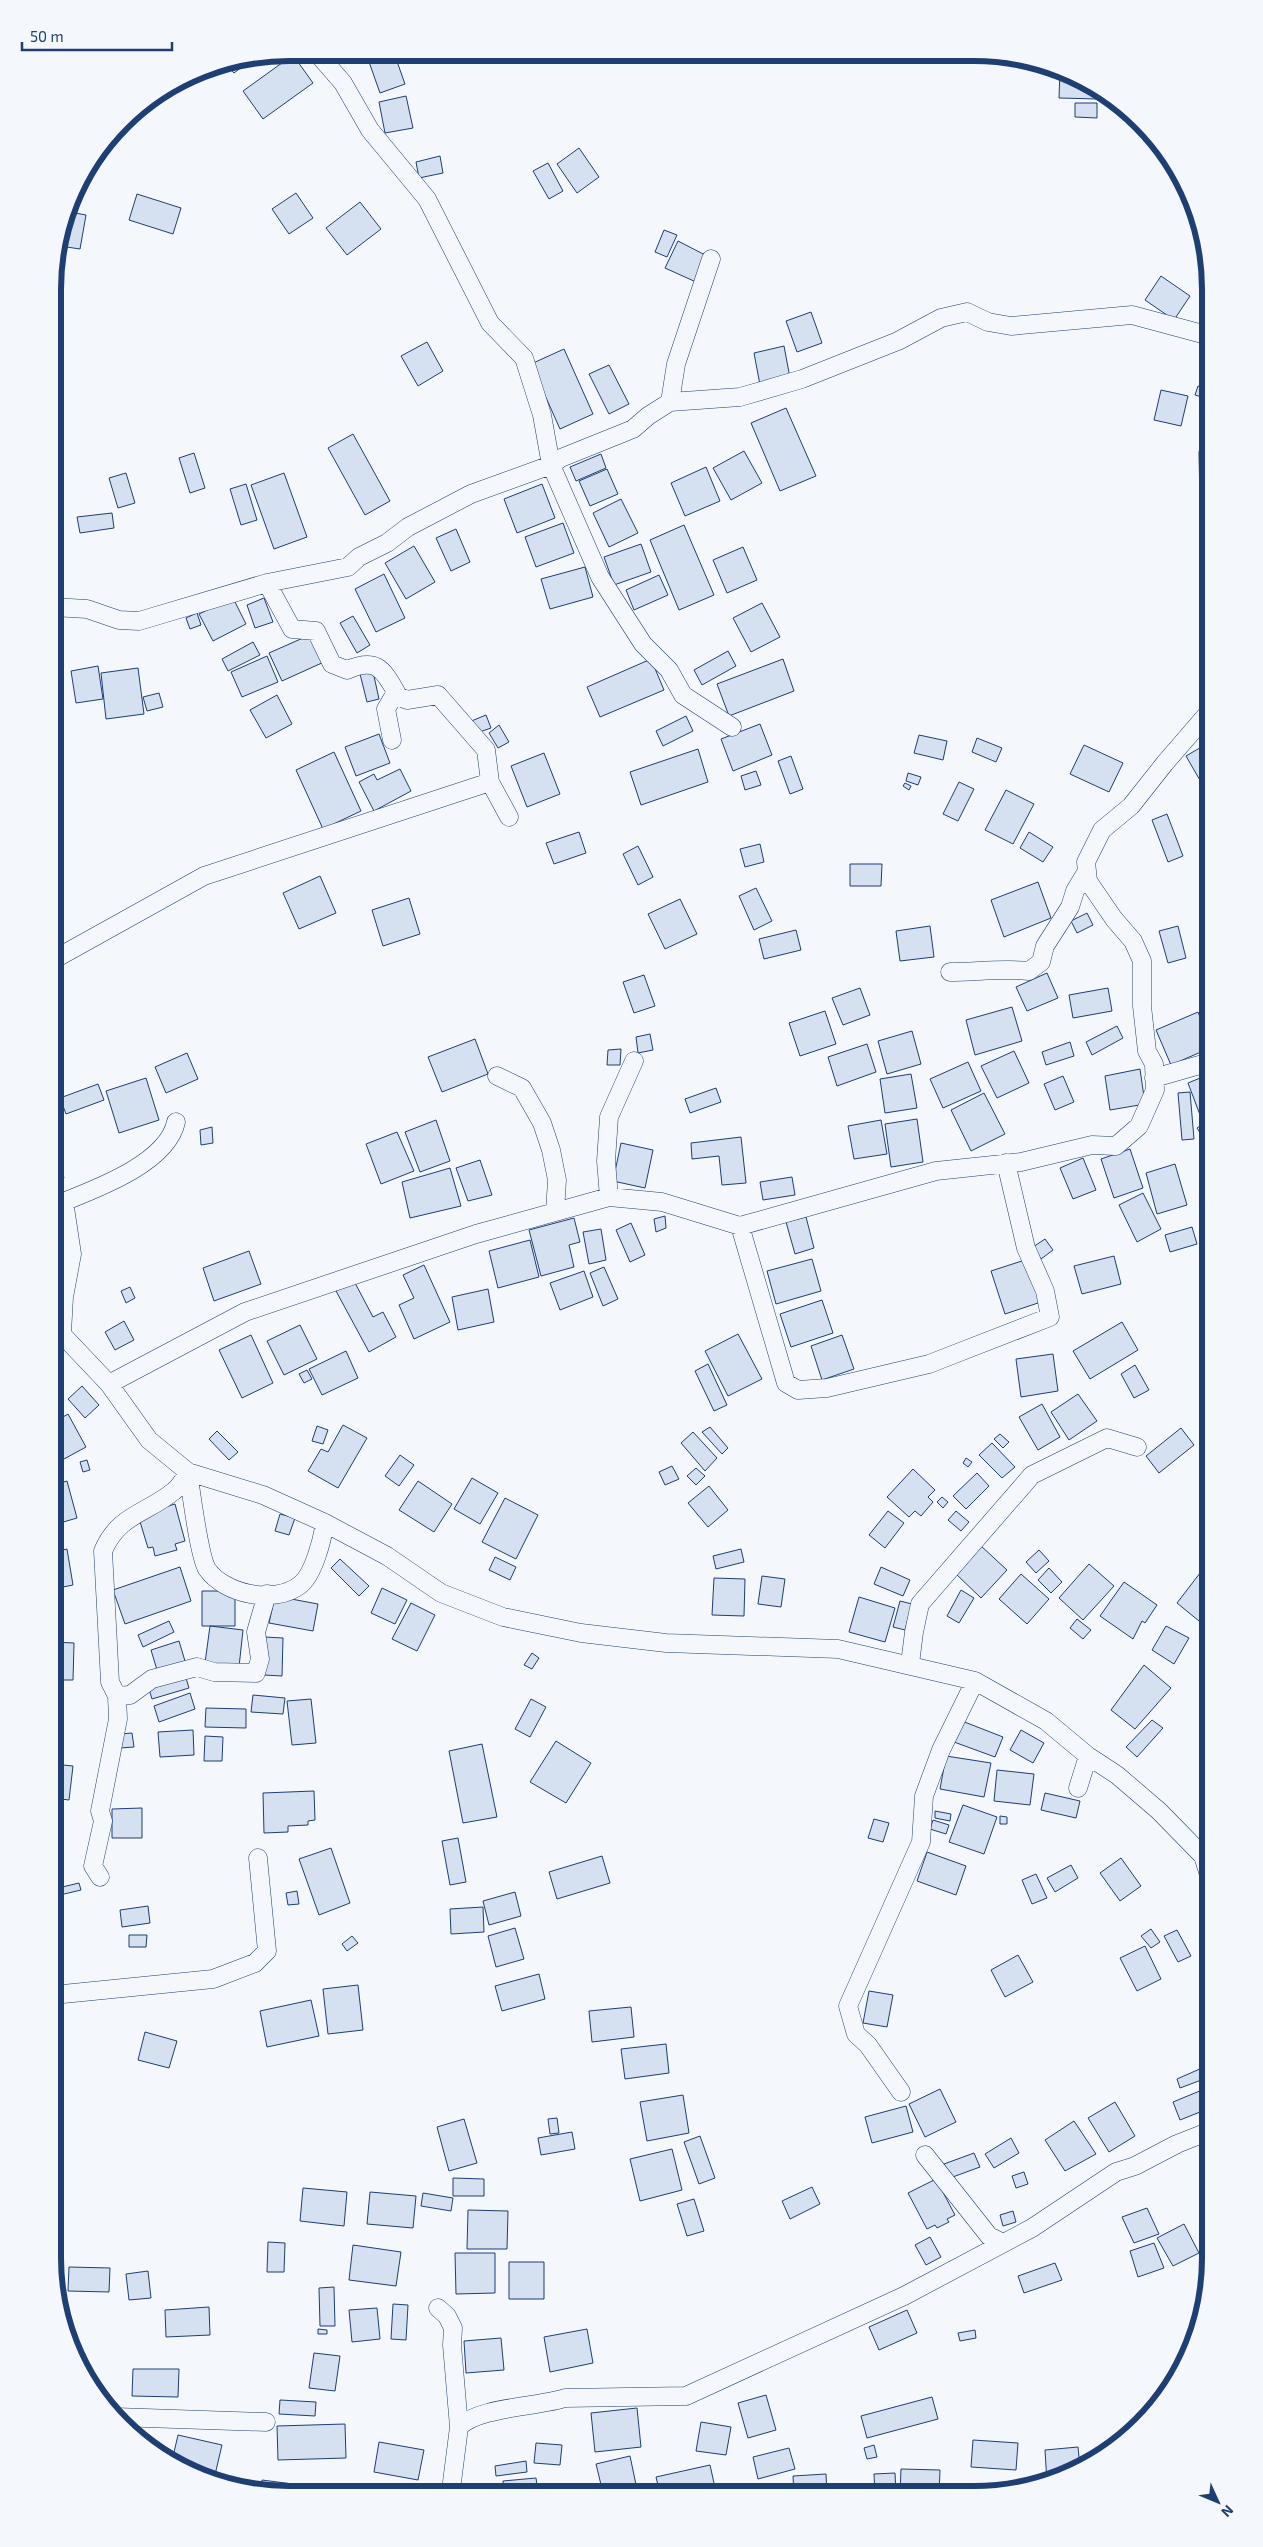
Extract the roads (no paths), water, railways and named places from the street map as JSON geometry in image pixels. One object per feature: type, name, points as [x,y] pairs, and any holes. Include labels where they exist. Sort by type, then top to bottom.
[{"type":"street","points":[[324,61],[342,83],[370,130],[428,199],[490,323],[524,358],[542,414],[551,465],[600,577],[643,644],[669,670],[683,695],[732,727]]},
{"type":"street","points":[[670,402],[676,364],[712,259]]},
{"type":"street","points":[[61,607],[87,609],[119,620],[139,621],[267,583],[348,567],[359,557],[387,543],[408,527],[471,494],[551,465],[561,458],[633,429],[648,416],[670,402],[740,397],[802,379],[898,341],[941,318],[967,312],[988,322],[1011,326],[1132,315],[1202,334]]},
{"type":"street","points":[[267,583],[292,629],[316,631],[332,664],[347,670],[363,663],[372,664],[388,677],[396,695],[407,700],[438,695],[486,750],[490,782],[510,816]]},
{"type":"street","points":[[392,740],[386,709],[396,695]]},
{"type":"street","points":[[109,1384],[245,1312],[476,1234],[609,1197],[662,1202],[740,1226],[936,1171],[1021,1162],[1092,1145],[1116,1146],[1138,1126],[1155,1090],[1154,1064],[1147,1051],[1142,1006],[1142,961],[1133,941],[1114,919],[1088,881],[1086,862],[1102,830],[1131,806],[1164,763],[1202,720]]},
{"type":"street","points":[[61,956],[204,876],[490,782]]},
{"type":"street","points":[[950,972],[1002,972],[1010,969],[1029,971],[1041,962],[1045,946],[1070,907],[1075,891],[1087,871]]},
{"type":"street","points":[[609,1197],[606,1161],[609,1116],[634,1061]]},
{"type":"street","points":[[1154,1078],[1202,1064]]},
{"type":"street","points":[[497,1076],[522,1088],[542,1122],[551,1150],[557,1180],[555,1212]]},
{"type":"street","points":[[61,1203],[113,1181],[153,1156],[174,1135],[176,1122]]},
{"type":"street","points":[[740,1226],[786,1383],[798,1390],[827,1388],[929,1364],[1050,1317],[1046,1291],[1026,1248],[1006,1164]]},
{"type":"street","points":[[61,1215],[72,1254],[61,1311]]},
{"type":"street","points":[[61,1333],[109,1384],[149,1440],[188,1472],[263,1495],[325,1523],[387,1556],[442,1594],[503,1617],[581,1633],[666,1643],[838,1649],[910,1664],[976,1681],[1046,1721],[1088,1756],[1124,1781],[1202,1848]]},
{"type":"street","points":[[910,1664],[920,1604],[1032,1475],[1107,1438],[1137,1447]]},
{"type":"street","points":[[188,1472],[206,1567],[218,1582],[252,1595],[282,1594],[300,1585],[319,1552],[325,1523]]},
{"type":"street","points":[[100,1877],[93,1866],[103,1821],[100,1811],[118,1719],[117,1696],[110,1682],[103,1551],[109,1537],[122,1522],[176,1490],[188,1472]]},
{"type":"street","points":[[117,1696],[130,1695],[152,1679],[197,1667],[214,1672],[256,1673],[260,1659],[256,1632],[267,1594]]},
{"type":"street","points":[[901,2092],[868,2045],[856,2034],[848,2006],[921,1842],[924,1796],[941,1750],[976,1681]]},
{"type":"street","points":[[1078,1788],[1088,1756]]},
{"type":"street","points":[[61,1994],[213,1979],[255,1963],[267,1951],[258,1858]]},
{"type":"street","points":[[459,2427],[464,2422],[494,2412],[520,2406],[548,2404],[565,2398],[686,2396],[904,2296],[1001,2242],[1032,2228],[1116,2172],[1135,2166],[1177,2144],[1202,2134]]},
{"type":"street","points":[[925,2155],[989,2236],[1001,2242]]},
{"type":"street","points":[[438,2308],[446,2316],[453,2328],[452,2345],[459,2427],[453,2486]]},
{"type":"street","points":[[126,2417],[266,2422]]}]
